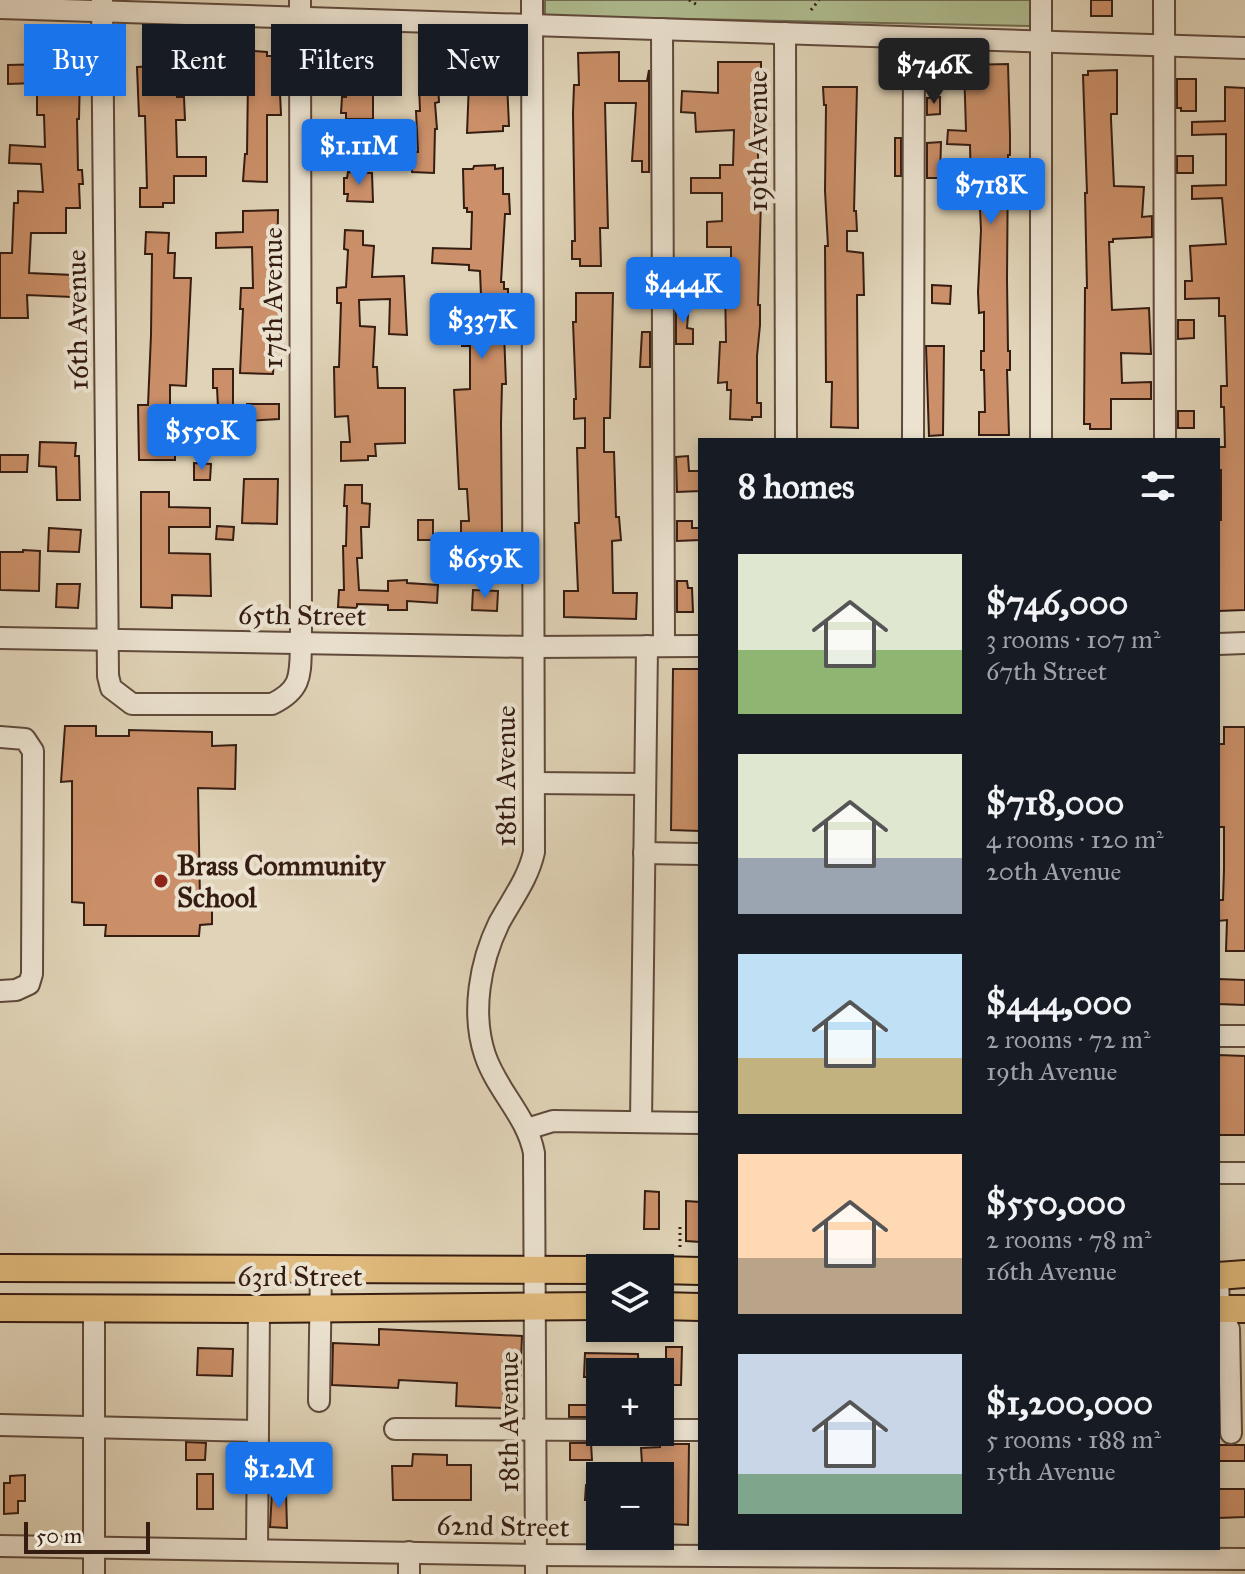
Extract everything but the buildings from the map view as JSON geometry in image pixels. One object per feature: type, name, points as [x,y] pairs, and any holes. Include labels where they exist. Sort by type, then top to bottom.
[{"type":"main road","name":"63rd Street","points":[[0,1268],[586,1270]]},
{"type":"main road","points":[[1220,1277],[1245,1274]]},
{"type":"main road","name":"63rd Street","points":[[0,1308],[586,1306]]},
{"type":"main road","points":[[674,1306],[698,1307]]},
{"type":"street","name":"18th Avenue","points":[[532,0],[534,852],[531,869],[487,951],[479,1001],[484,1052],[491,1071],[527,1129],[534,1153],[536,1564]]},
{"type":"street","points":[[1041,0],[1041,438]]},
{"type":"street","points":[[1164,0],[1165,438]]},
{"type":"street","name":"16th Avenue","points":[[102,6],[108,676],[111,688],[132,704],[272,704],[288,696],[297,685],[301,643]]},
{"type":"street","points":[[0,8],[300,9],[532,25],[1245,48]]},
{"type":"street","name":"17th Avenue","points":[[300,9],[301,643]]},
{"type":"street","points":[[641,1122],[645,784],[656,646],[662,29]]},
{"type":"street","name":"19th Avenue","points":[[785,33],[786,438]]},
{"type":"street","points":[[913,438],[914,38]]},
{"type":"street","name":"65th Street","points":[[0,638],[532,647],[698,646]]},
{"type":"street","points":[[1220,644],[1245,643]]},
{"type":"street","points":[[0,737],[25,739],[33,751],[33,783],[32,974],[29,984],[16,990],[0,991]]},
{"type":"street","points":[[534,783],[645,784]]},
{"type":"street","points":[[644,853],[698,854]]},
{"type":"street","points":[[1220,1036],[1245,1036]]},
{"type":"street","points":[[527,1129],[553,1121],[698,1123]]},
{"type":"street","points":[[1220,1173],[1245,1173]]},
{"type":"street","points":[[319,1401],[321,1270]]},
{"type":"street","points":[[1220,1284],[1229,1329],[1231,1433]]},
{"type":"street","points":[[94,1307],[94,1574]]},
{"type":"street","points":[[257,1550],[259,1309]]},
{"type":"street","points":[[0,1425],[258,1431]]},
{"type":"street","points":[[395,1429],[586,1430]]},
{"type":"street","points":[[674,1430],[698,1430]]},
{"type":"street","name":"62nd Street","points":[[0,1546],[409,1552],[536,1564],[864,1565],[1245,1559]]},
{"type":"street","points":[[409,1552],[409,1574]]},
{"type":"path","points":[[689,0],[699,6]]},
{"type":"path","points":[[811,10],[819,0]]},
{"type":"path","points":[[680,1227],[680,1265]]},
{"type":"green space","points":[[545,0],[1030,0],[1030,26],[545,16]]},
{"type":"place","name":"Brass Community School","points":[[161,881]]}]
